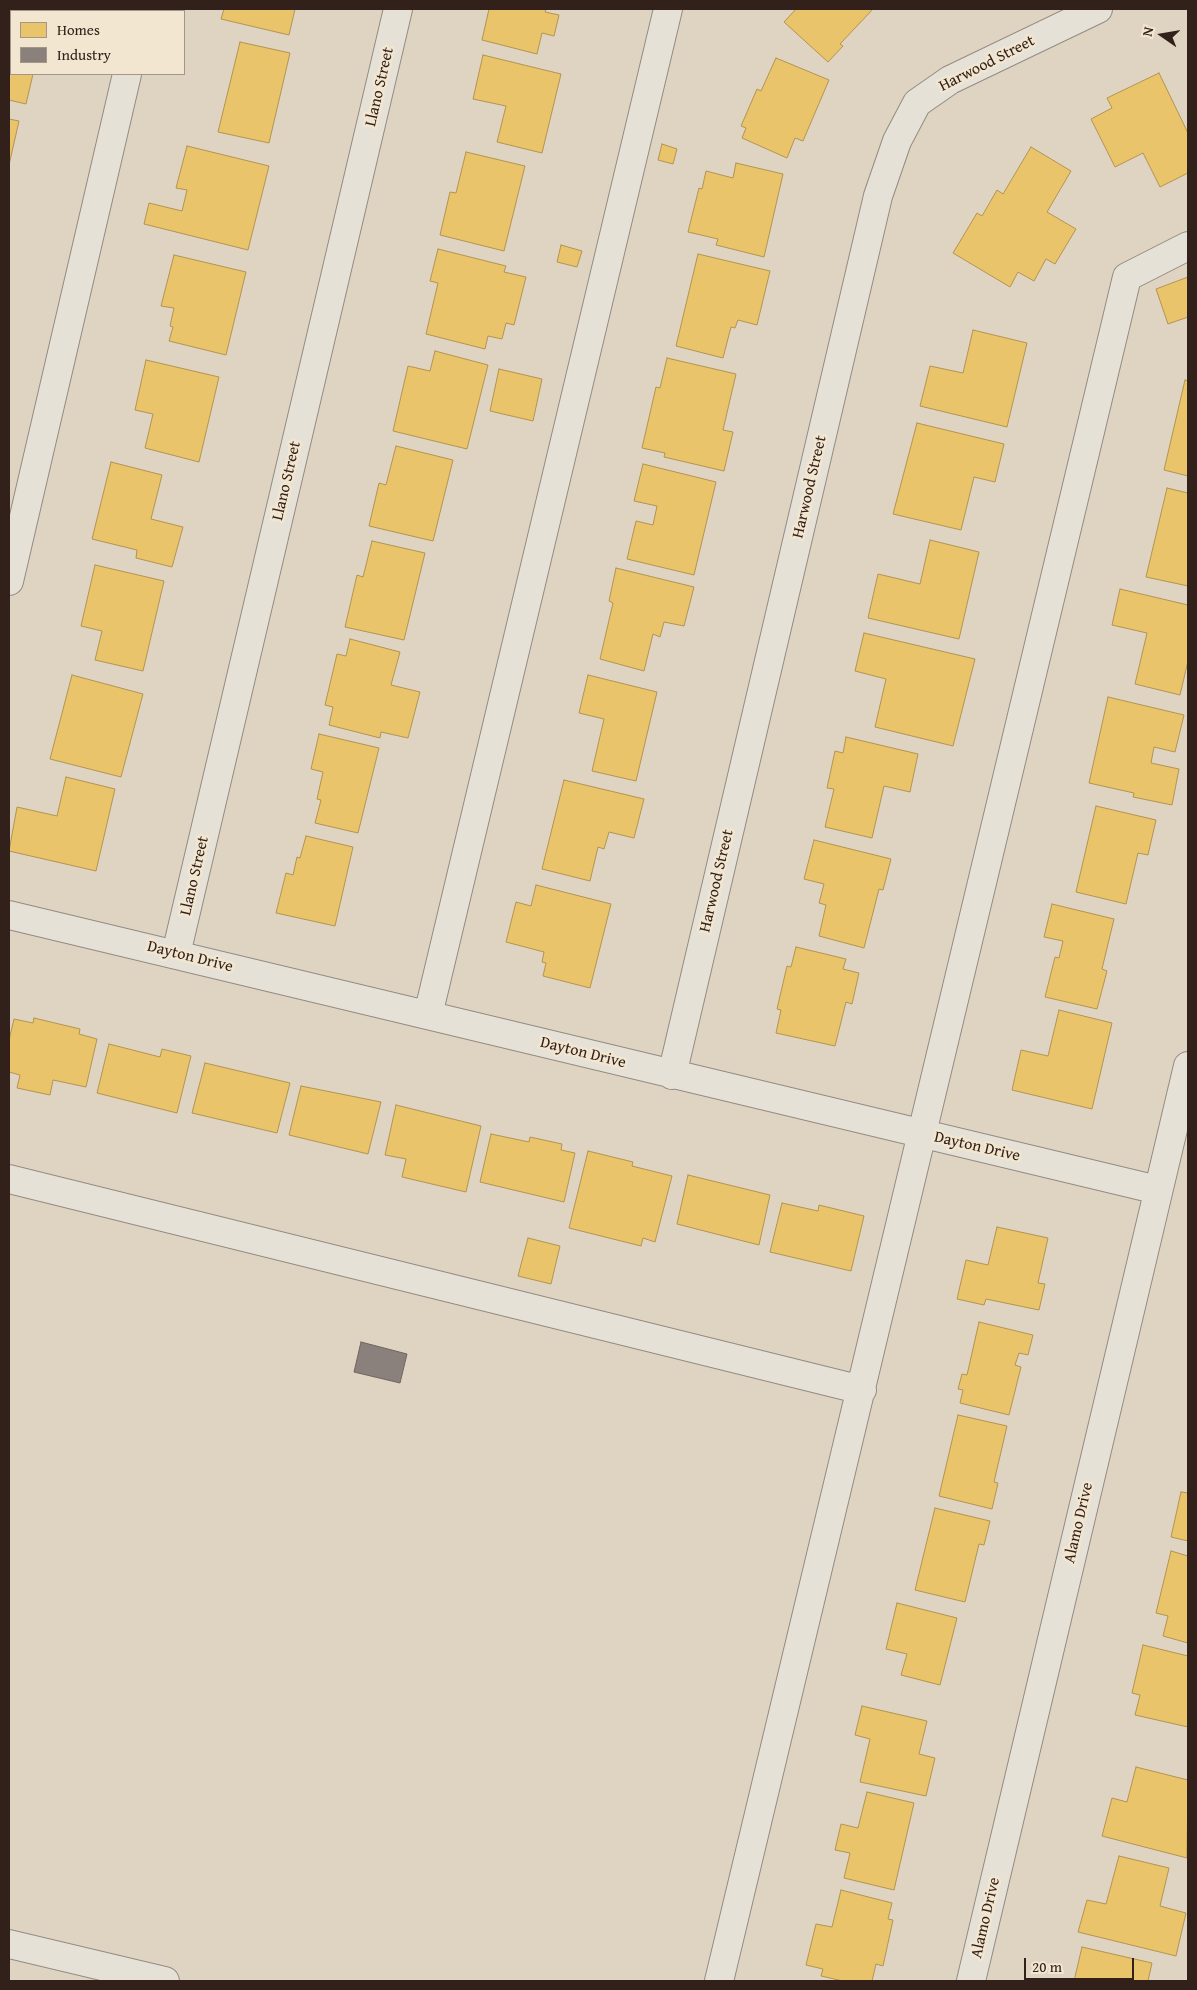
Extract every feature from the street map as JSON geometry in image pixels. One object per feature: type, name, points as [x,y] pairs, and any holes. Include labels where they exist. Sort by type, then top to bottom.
[{"type":"street","name":"Llano Street","points":[[176,954],[398,9]]},
{"type":"street","points":[[428,1016],[668,9]]},
{"type":"street","name":"Harwood Street","points":[[672,1075],[878,196],[898,141],[918,102],[950,80],[1098,9]]},
{"type":"street","points":[[9,581],[127,75]]},
{"type":"street","points":[[719,1981],[862,1390],[1127,276],[1188,246]]},
{"type":"street","name":"Dayton Drive","points":[[9,915],[1158,1190]]},
{"type":"street","name":"Alamo Drive","points":[[971,1981],[1188,1066]]},
{"type":"street","points":[[9,1179],[862,1390]]},
{"type":"street","points":[[9,1944],[165,1981]]},
{"type":"building: Homes","points":[[224,9],[295,9],[289,35],[221,19]]},
{"type":"building: Homes","points":[[489,9],[546,9],[545,12],[559,15],[554,36],[542,33],[537,54],[482,40]]},
{"type":"building: Homes","points":[[796,9],[873,9],[840,44],[843,46],[828,62],[784,22]]},
{"type":"building: Homes","points":[[10,16],[10,75],[33,75],[26,104],[9,100]]},
{"type":"building: Homes","points":[[240,42],[290,53],[269,143],[218,132]]},
{"type":"building: Homes","points":[[483,55],[561,74],[542,153],[497,142],[506,106],[473,99]]},
{"type":"building: Homes","points":[[776,58],[829,80],[803,141],[795,138],[787,158],[742,138],[746,128],[741,126],[757,89],[761,91]]},
{"type":"building: Homes","points":[[1159,73],[1188,133],[1188,173],[1160,187],[1143,153],[1115,167],[1091,119],[1112,108],[1107,98]]},
{"type":"building: Homes","points":[[9,119],[19,121],[9,165]]},
{"type":"building: Homes","points":[[662,144],[677,149],[673,164],[658,160]]},
{"type":"building: Homes","points":[[187,146],[269,166],[248,250],[144,224],[149,203],[182,211],[187,190],[176,188]]},
{"type":"building: Homes","points":[[1031,147],[1071,171],[1047,212],[1076,229],[1055,264],[1046,259],[1034,281],[1018,272],[1010,287],[953,253],[977,213],[982,216],[997,190],[1003,194]]},
{"type":"building: Homes","points":[[466,152],[525,166],[504,251],[440,235],[450,192],[456,193]]},
{"type":"building: Homes","points":[[736,163],[783,174],[764,257],[716,245],[718,239],[688,232],[699,188],[702,189],[706,171],[733,178]]},
{"type":"building: Homes","points":[[561,245],[582,251],[577,267],[557,262]]},
{"type":"building: Homes","points":[[438,249],[506,266],[504,272],[526,277],[514,325],[506,323],[502,339],[488,336],[485,349],[426,334],[438,283],[430,281]]},
{"type":"building: Homes","points":[[698,254],[770,271],[757,325],[738,320],[735,328],[731,327],[723,358],[676,346]]},
{"type":"building: Homes","points":[[174,255],[246,272],[226,355],[169,341],[173,327],[170,326],[174,308],[161,306]]},
{"type":"building: Homes","points":[[1188,277],[1188,317],[1168,324],[1156,289]]},
{"type":"building: Homes","points":[[973,330],[1027,343],[1007,427],[920,406],[930,366],[963,373]]},
{"type":"building: Homes","points":[[435,351],[488,365],[467,449],[393,431],[408,366],[430,371]]},
{"type":"building: Homes","points":[[667,358],[736,374],[723,430],[733,432],[724,471],[664,457],[665,453],[642,448],[656,387],[660,388]]},
{"type":"building: Homes","points":[[146,360],[219,377],[199,462],[145,448],[153,414],[135,410]]},
{"type":"building: Homes","points":[[499,369],[542,379],[533,421],[490,411]]},
{"type":"building: Homes","points":[[1185,380],[1188,381],[1188,476],[1164,470]]},
{"type":"building: Homes","points":[[917,423],[1004,444],[995,482],[974,477],[961,530],[893,514]]},
{"type":"building: Homes","points":[[396,446],[453,460],[433,541],[369,526],[379,483],[386,485]]},
{"type":"building: Homes","points":[[111,462],[162,475],[151,519],[183,527],[172,567],[136,558],[137,550],[92,539]]},
{"type":"building: Homes","points":[[643,464],[716,482],[694,575],[627,559],[636,521],[653,525],[657,506],[634,501]]},
{"type":"building: Homes","points":[[1167,488],[1188,493],[1188,586],[1146,577]]},
{"type":"building: Homes","points":[[930,540],[979,552],[959,639],[868,618],[878,574],[920,584]]},
{"type":"building: Homes","points":[[372,541],[425,553],[404,640],[345,627],[357,575],[363,577]]},
{"type":"building: Homes","points":[[95,565],[164,581],[143,671],[95,660],[102,631],[81,626]]},
{"type":"building: Homes","points":[[616,568],[694,587],[684,626],[664,622],[660,637],[653,634],[644,671],[600,659],[613,603],[609,601]]},
{"type":"building: Homes","points":[[1120,589],[1188,605],[1188,661],[1180,695],[1135,684],[1147,633],[1112,625]]},
{"type":"building: Homes","points":[[864,633],[975,659],[953,746],[875,727],[886,679],[855,671]]},
{"type":"building: Homes","points":[[350,639],[400,652],[391,685],[420,692],[408,738],[381,732],[380,738],[329,725],[333,707],[325,705],[337,654],[346,656]]},
{"type":"building: Homes","points":[[72,675],[143,694],[121,777],[50,759]]},
{"type":"building: Homes","points":[[588,675],[657,692],[636,781],[592,771],[604,719],[579,713]]},
{"type":"building: Homes","points":[[1108,697],[1184,715],[1175,752],[1154,747],[1151,763],[1179,769],[1172,805],[1133,797],[1134,793],[1089,783]]},
{"type":"building: Homes","points":[[319,734],[379,748],[358,833],[315,823],[321,800],[317,799],[323,772],[311,769]]},
{"type":"building: Homes","points":[[846,737],[918,754],[910,792],[884,786],[872,838],[825,827],[834,789],[827,788],[835,751],[843,753]]},
{"type":"building: Homes","points":[[66,777],[115,789],[96,871],[9,851],[17,807],[57,816]]},
{"type":"building: Homes","points":[[564,780],[644,799],[634,838],[609,832],[604,849],[598,847],[590,881],[542,869]]},
{"type":"building: Homes","points":[[1096,806],[1156,820],[1148,855],[1138,853],[1126,904],[1076,892]]},
{"type":"building: Homes","points":[[306,836],[353,847],[335,926],[276,913],[286,873],[293,875],[297,857],[300,858]]},
{"type":"building: Homes","points":[[814,840],[891,859],[883,890],[879,889],[864,948],[819,936],[826,905],[819,903],[824,884],[804,879]]},
{"type":"building: Homes","points":[[536,885],[611,904],[590,988],[543,976],[546,963],[542,962],[544,952],[506,942],[516,902],[531,906]]},
{"type":"building: Homes","points":[[1052,904],[1114,919],[1102,969],[1107,971],[1097,1009],[1045,997],[1055,957],[1059,958],[1063,941],[1044,937]]},
{"type":"building: Homes","points":[[796,947],[846,959],[843,969],[859,973],[852,1004],[846,1002],[835,1046],[776,1033],[781,1010],[777,1009],[787,966],[791,967]]},
{"type":"building: Homes","points":[[1059,1010],[1112,1023],[1092,1109],[1012,1090],[1021,1050],[1048,1056]]},
{"type":"building: Homes","points":[[34,1018],[80,1029],[79,1034],[97,1039],[86,1087],[53,1080],[50,1095],[17,1088],[20,1075],[9,1072],[9,1040],[14,1019],[33,1023]]},
{"type":"building: Homes","points":[[109,1044],[160,1057],[162,1049],[191,1056],[177,1113],[97,1093]]},
{"type":"building: Homes","points":[[205,1063],[290,1083],[277,1133],[192,1113]]},
{"type":"building: Homes","points":[[301,1086],[381,1102],[368,1154],[289,1135]]},
{"type":"building: Homes","points":[[396,1105],[481,1126],[466,1192],[402,1177],[406,1159],[385,1155]]},
{"type":"building: Homes","points":[[491,1134],[529,1142],[530,1137],[562,1144],[561,1150],[575,1153],[564,1202],[480,1182]]},
{"type":"building: Homes","points":[[588,1151],[633,1162],[632,1166],[672,1176],[655,1242],[643,1238],[641,1246],[569,1228]]},
{"type":"building: Homes","points":[[688,1175],[770,1195],[759,1245],[677,1224]]},
{"type":"building: Homes","points":[[782,1203],[818,1211],[819,1205],[864,1216],[851,1271],[770,1252]]},
{"type":"building: Homes","points":[[997,1227],[1048,1238],[1038,1283],[1045,1284],[1039,1310],[986,1299],[984,1305],[957,1299],[966,1260],[988,1265]]},
{"type":"building: Homes","points":[[528,1238],[560,1246],[551,1284],[518,1276]]},
{"type":"building: Homes","points":[[979,1322],[1033,1335],[1028,1355],[1019,1353],[1015,1365],[1021,1367],[1009,1415],[960,1403],[963,1390],[958,1389],[962,1374],[967,1375]]},
{"type":"building: Homes","points":[[958,1415],[1007,1426],[994,1482],[998,1483],[992,1509],[939,1496]]},
{"type":"building: Homes","points":[[1181,1492],[1188,1493],[1188,1541],[1171,1537]]},
{"type":"building: Homes","points":[[935,1508],[990,1521],[984,1545],[979,1544],[965,1602],[915,1590]]},
{"type":"building: Homes","points":[[1171,1551],[1188,1556],[1188,1643],[1163,1636],[1168,1616],[1156,1613]]},
{"type":"building: Homes","points":[[897,1603],[957,1618],[940,1685],[901,1675],[907,1654],[886,1649]]},
{"type":"building: Homes","points":[[1143,1645],[1188,1656],[1188,1727],[1135,1715],[1140,1695],[1132,1693]]},
{"type":"building: Homes","points":[[862,1706],[927,1721],[919,1754],[935,1758],[926,1796],[860,1782],[870,1739],[855,1735]]},
{"type":"building: Homes","points":[[1136,1767],[1188,1780],[1187,1858],[1102,1836],[1112,1798],[1127,1802]]},
{"type":"building: Homes","points":[[867,1792],[914,1803],[894,1890],[844,1878],[850,1853],[835,1850],[841,1824],[858,1828]]},
{"type":"building: Homes","points":[[1119,1856],[1169,1868],[1160,1906],[1186,1913],[1176,1956],[1078,1932],[1087,1900],[1106,1904]]},
{"type":"building: Homes","points":[[841,1890],[892,1903],[888,1919],[893,1920],[883,1966],[876,1964],[872,1981],[843,1981],[821,1976],[823,1969],[806,1965],[816,1924],[832,1927]]},
{"type":"building: Homes","points":[[1082,1947],[1152,1963],[1148,1981],[1074,1981]]},
{"type":"building: Industry","points":[[361,1342],[407,1354],[400,1383],[354,1372]]}]
